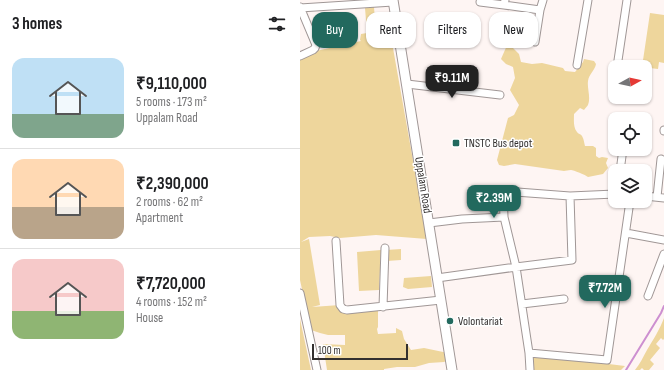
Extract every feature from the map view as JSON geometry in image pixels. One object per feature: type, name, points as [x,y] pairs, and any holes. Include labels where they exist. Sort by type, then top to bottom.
[{"type":"main road","name":"Uppalam Road","points":[[393,1],[452,370]]},
{"type":"street","points":[[538,23],[543,0]]},
{"type":"street","points":[[577,65],[588,0]]},
{"type":"street","points":[[618,60],[626,0]]},
{"type":"street","points":[[300,56],[316,48],[315,41],[300,8],[393,1]]},
{"type":"street","points":[[480,2],[505,3],[540,10]]},
{"type":"street","points":[[406,84],[500,95]]},
{"type":"street","points":[[660,198],[661,159]]},
{"type":"street","points":[[530,370],[529,353],[516,267],[504,217],[503,191],[570,196],[608,194]]},
{"type":"street","points":[[438,278],[572,260],[570,196]]},
{"type":"street","points":[[529,353],[607,360],[629,208]]},
{"type":"street","points":[[429,222],[504,217]]},
{"type":"street","points":[[626,233],[664,240]]},
{"type":"street","points":[[336,241],[340,305],[343,309],[383,307],[441,300]]},
{"type":"street","points":[[383,307],[385,248]]},
{"type":"street","points":[[648,296],[664,254]]},
{"type":"street","points":[[300,293],[317,370]]},
{"type":"street","points":[[522,304],[564,298]]},
{"type":"shaded area","points":[[374,7],[374,12],[366,12],[366,20],[365,8]]},
{"type":"shaded area","points":[[650,13],[664,15],[664,63],[659,62],[658,69],[652,68],[652,60],[643,60]]},
{"type":"shaded area","points":[[366,33],[366,48],[393,48],[427,239],[376,235],[340,238],[330,236],[309,237],[301,242],[309,239],[320,305],[312,307],[340,305],[344,309],[378,308],[378,334],[396,333],[396,328],[402,331],[404,339],[411,350],[424,348],[448,353],[448,360],[444,362],[429,363],[415,367],[397,367],[384,370],[327,370],[323,344],[345,345],[345,335],[328,335],[308,329],[306,308],[300,280],[300,56],[330,48],[358,48],[358,42],[361,41],[361,34]]},
{"type":"shaded area","points":[[506,48],[513,48],[519,54],[521,62],[532,64],[542,63],[563,68],[565,71],[575,72],[584,59],[594,61],[596,64],[588,81],[588,105],[584,110],[580,108],[574,114],[574,123],[577,133],[583,137],[585,146],[593,146],[596,148],[596,156],[599,158],[608,158],[606,163],[608,168],[603,174],[588,177],[571,170],[564,171],[515,164],[504,166],[499,165],[497,160],[508,118],[514,115],[519,105],[510,90],[515,78],[513,67],[506,64],[501,59]]},
{"type":"shaded area","points":[[401,249],[401,260],[387,261],[386,250]]},
{"type":"shaded area","points":[[381,250],[379,290],[359,291],[357,252]]},
{"type":"shaded area","points":[[431,276],[432,287],[408,289],[403,287],[404,278]]},
{"type":"shaded area","points":[[664,318],[664,339],[663,340],[661,338],[656,344],[660,348],[650,360],[654,364],[649,370],[644,370],[642,368],[640,370],[635,370],[640,363]]},
{"type":"shaded area","points":[[300,319],[311,370],[300,370]]},
{"type":"shaded area","points":[[528,354],[625,366],[621,370],[529,370]]},
{"type":"waterway","points":[[626,370],[664,306]]},
{"type":"place","name":"TNSTC Bus depot","points":[[456,143]]},
{"type":"place","name":"Volontariat","points":[[450,321]]}]
